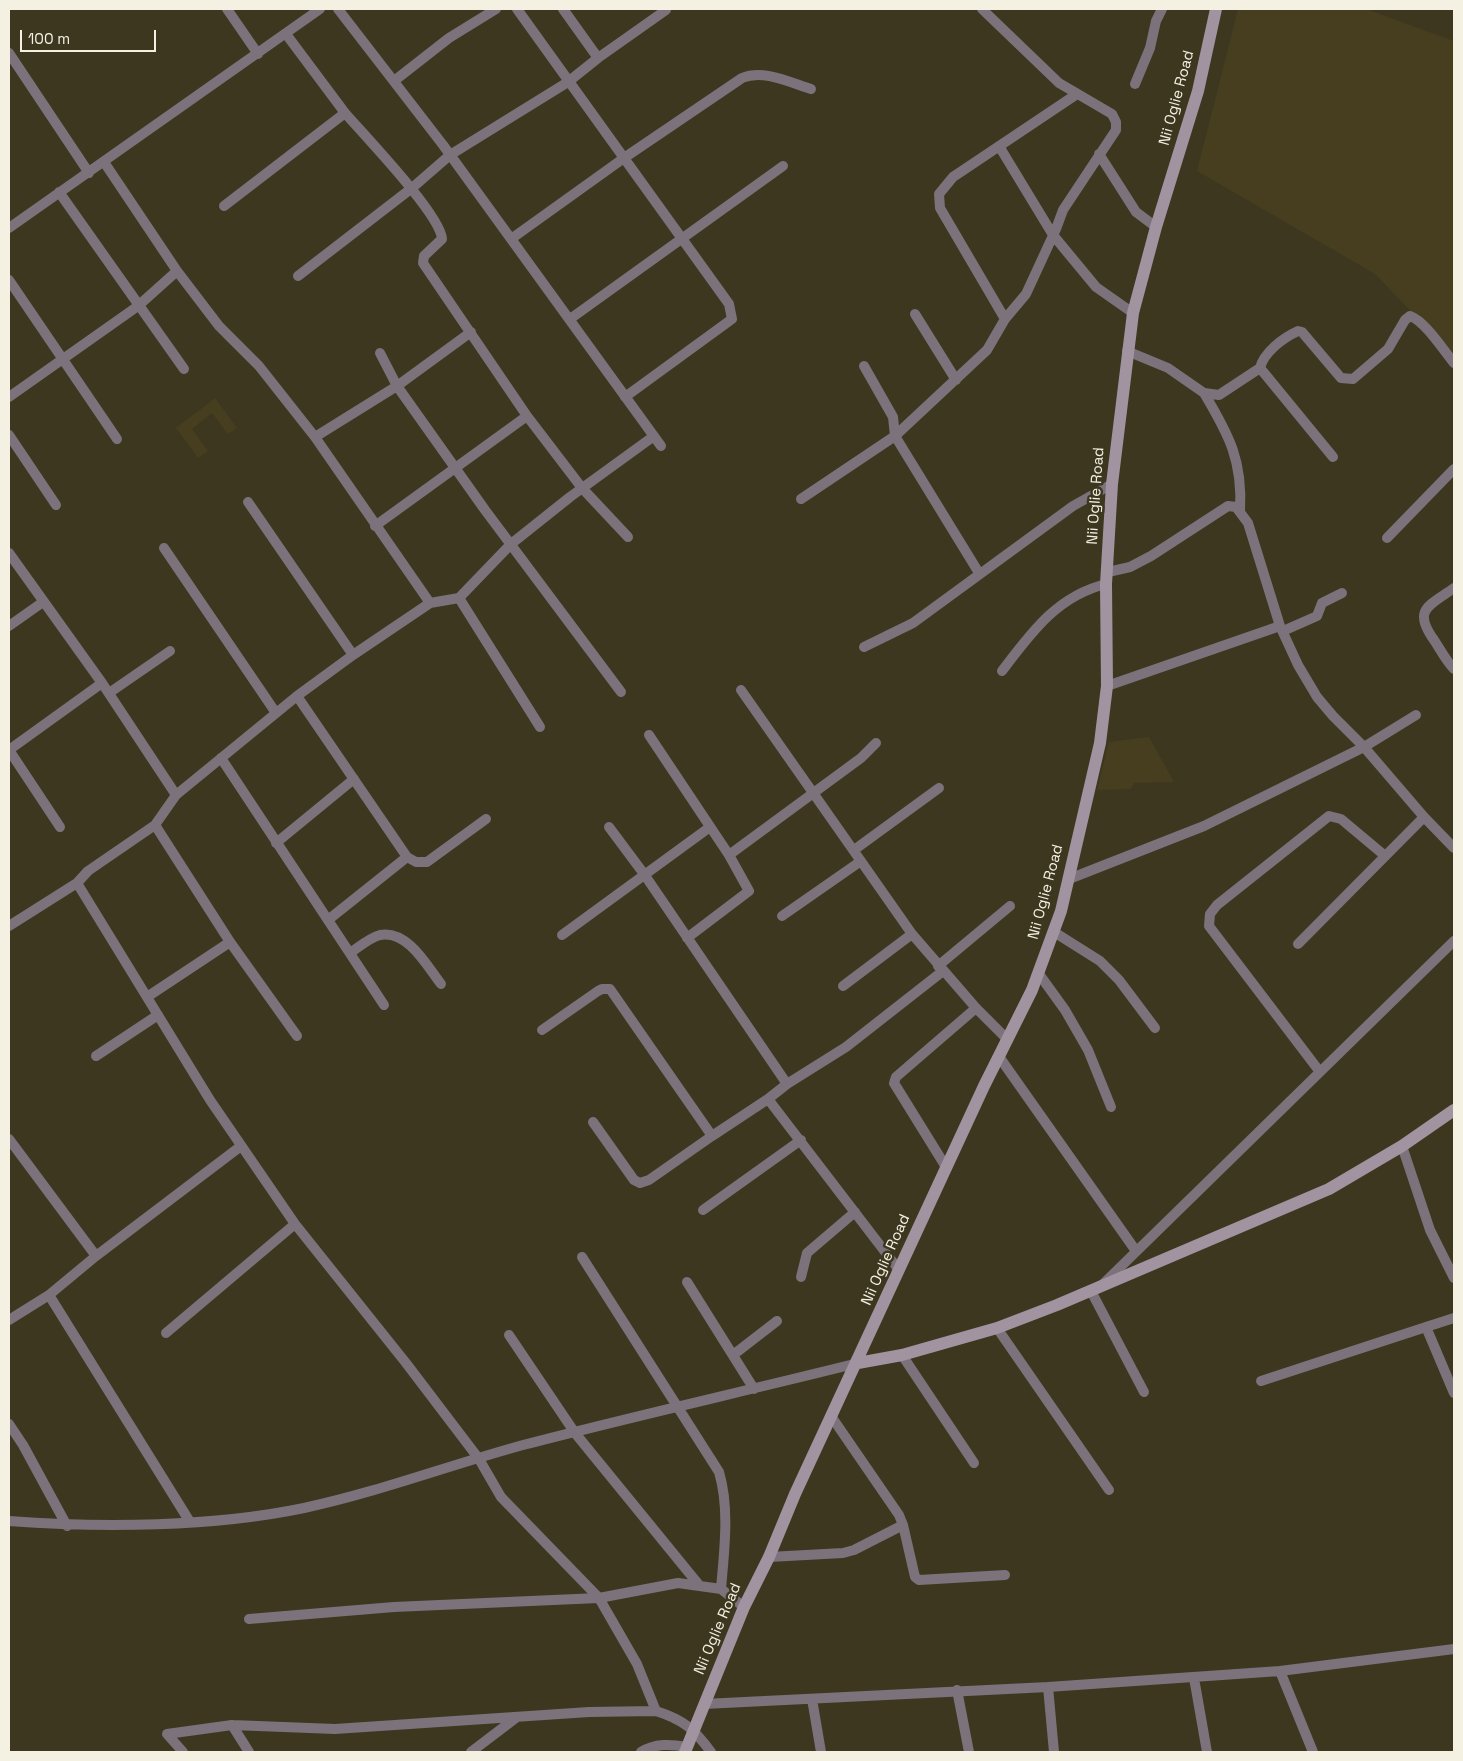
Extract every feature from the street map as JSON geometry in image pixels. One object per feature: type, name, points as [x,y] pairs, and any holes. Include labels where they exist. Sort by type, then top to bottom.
[{"type":"street","points":[[227,9],[258,54]]},
{"type":"street","points":[[9,228],[320,9]]},
{"type":"street","points":[[338,9],[450,155],[661,446]]},
{"type":"street","points":[[394,81],[449,38],[496,9]]},
{"type":"street","points":[[517,9],[568,82],[682,236],[729,304],[732,319],[625,397]]},
{"type":"street","points":[[563,9],[598,58]]},
{"type":"street","points":[[802,499],[895,436],[987,350],[1005,319],[1026,294],[1063,210],[1098,154],[1116,130],[1116,122],[1112,114],[1059,83],[982,9]]},
{"type":"street","points":[[1134,84],[1150,48],[1156,21],[1162,9]]},
{"type":"street","name":"Nii Oglie Road","points":[[686,1749],[744,1606],[769,1557],[946,1167],[1039,974],[1054,932],[1069,879],[1100,743],[1108,686],[1107,578],[1112,484],[1133,313],[1156,227],[1198,91],[1216,9]]},
{"type":"street","points":[[298,276],[412,188],[450,155],[568,82],[598,58],[666,10]]},
{"type":"street","points":[[286,34],[345,113],[412,188],[442,233],[442,239],[424,256],[423,263],[527,416],[582,488],[628,537]]},
{"type":"street","points":[[9,53],[89,173]]},
{"type":"street","points":[[511,239],[624,158],[742,78],[751,74],[762,74],[811,89]]},
{"type":"street","points":[[1005,319],[940,208],[939,194],[953,177],[1077,94]]},
{"type":"street","points":[[224,206],[345,113]]},
{"type":"street","points":[[999,146],[1053,236],[1089,280],[1133,313]]},
{"type":"street","points":[[1098,154],[1136,212],[1156,227]]},
{"type":"street","points":[[104,162],[177,271],[219,326],[260,366],[315,437],[430,603]]},
{"type":"street","points":[[570,318],[682,236],[783,166]]},
{"type":"street","points":[[59,192],[184,369]]},
{"type":"street","points":[[9,397],[138,306],[177,271]]},
{"type":"street","points":[[9,280],[117,439]]},
{"type":"street","points":[[915,314],[956,380]]},
{"type":"street","points":[[1204,393],[1219,395],[1260,368],[1262,360],[1270,351],[1298,331],[1302,332],[1341,378],[1353,380],[1388,349],[1405,320],[1410,316],[1415,318],[1454,363]]},
{"type":"street","points":[[315,437],[397,386],[471,332]]},
{"type":"street","points":[[1127,352],[1168,368],[1204,393],[1229,436],[1242,484],[1240,511]]},
{"type":"street","points":[[380,353],[397,386],[621,692]]},
{"type":"street","points":[[864,366],[893,417],[895,436],[980,573]]},
{"type":"street","points":[[1260,368],[1333,457]]},
{"type":"street","points":[[375,526],[527,416]]},
{"type":"street","points":[[9,435],[56,505]]},
{"type":"street","points":[[9,926],[78,883],[88,871],[155,825],[176,795],[297,696],[353,655],[430,603],[459,598],[511,544],[582,488],[654,436]]},
{"type":"street","points":[[1387,538],[1454,469]]},
{"type":"street","points":[[864,647],[912,624],[1073,506],[1112,484]]},
{"type":"street","points":[[248,502],[353,655]]},
{"type":"street","points":[[1002,671],[1031,633],[1066,600],[1151,556],[1228,506],[1236,507],[1248,523],[1281,628],[1298,665],[1317,697],[1332,716],[1364,747],[1424,817],[1454,848]]},
{"type":"street","points":[[164,548],[276,713]]},
{"type":"street","points":[[9,553],[109,693],[176,795]]},
{"type":"street","points":[[1454,588],[1427,608],[1422,615],[1423,625],[1454,669]]},
{"type":"street","points":[[1108,686],[1317,616],[1322,602],[1342,593]]},
{"type":"street","points":[[459,598],[540,727]]},
{"type":"street","points":[[9,626],[43,602]]},
{"type":"street","points":[[109,693],[170,651]]},
{"type":"street","points":[[60,827],[9,750],[102,683]]},
{"type":"street","points":[[741,690],[912,934],[976,1008],[1008,1040]]},
{"type":"street","points":[[297,696],[407,857],[416,862],[427,862],[486,819]]},
{"type":"street","points":[[1069,879],[1204,826],[1364,747],[1416,715]]},
{"type":"street","points":[[649,735],[729,855],[749,891],[687,938]]},
{"type":"street","points":[[729,855],[860,758],[876,743]]},
{"type":"street","points":[[221,758],[384,1005]]},
{"type":"street","points":[[276,843],[354,779]]},
{"type":"street","points":[[854,850],[939,788]]},
{"type":"street","points":[[1320,1072],[1209,926],[1210,914],[1217,905],[1329,816],[1341,819],[1384,856]]},
{"type":"street","points":[[1298,944],[1424,817]]},
{"type":"street","points":[[155,825],[230,942],[297,1036]]},
{"type":"street","points":[[562,935],[710,827]]},
{"type":"street","points":[[609,828],[644,874],[786,1084]]},
{"type":"street","points":[[328,920],[407,857]]},
{"type":"street","points":[[782,916],[861,861]]},
{"type":"street","points":[[78,883],[158,1015],[241,1146],[295,1224],[406,1363],[479,1459],[501,1497],[599,1598],[638,1664],[656,1711]]},
{"type":"street","points":[[593,1122],[634,1180],[640,1183],[649,1180],[768,1099],[786,1084],[846,1047],[1010,906]]},
{"type":"street","points":[[1054,932],[1100,961],[1119,980],[1155,1028]]},
{"type":"street","points":[[843,986],[912,934]]},
{"type":"street","points":[[350,953],[371,939],[381,935],[393,935],[404,940],[416,952],[441,984]]},
{"type":"street","points":[[1095,1289],[1454,940]]},
{"type":"street","points":[[148,997],[230,942]]},
{"type":"street","points":[[1039,974],[1066,1010],[1088,1050],[1111,1108]]},
{"type":"street","points":[[542,1030],[602,988],[610,989],[712,1136]]},
{"type":"street","points":[[946,1167],[894,1083],[896,1078],[976,1008]]},
{"type":"street","points":[[96,1056],[158,1015]]},
{"type":"street","points":[[1000,1058],[1136,1251]]},
{"type":"street","points":[[768,1099],[899,1270]]},
{"type":"street","points":[[9,1521],[67,1526],[190,1522],[248,1517],[305,1508],[522,1446],[858,1363],[902,1355],[997,1328],[1095,1289],[1329,1188],[1402,1146],[1454,1110]]},
{"type":"street","points":[[9,1139],[96,1256]]},
{"type":"street","points":[[703,1210],[801,1140]]},
{"type":"street","points":[[10,1315],[49,1295],[96,1256],[241,1146]]},
{"type":"street","points":[[1402,1146],[1430,1230],[1454,1278]]},
{"type":"street","points":[[801,1277],[807,1253],[855,1212]]},
{"type":"street","points":[[166,1333],[295,1224]]},
{"type":"street","points":[[582,1257],[713,1460],[723,1483],[724,1546],[721,1590]]},
{"type":"street","points":[[687,1282],[754,1389]]},
{"type":"street","points":[[1095,1289],[1144,1392]]},
{"type":"street","points":[[49,1295],[190,1522]]},
{"type":"street","points":[[1261,1382],[1454,1318]]},
{"type":"street","points":[[733,1355],[777,1321]]},
{"type":"street","points":[[1426,1327],[1454,1393]]},
{"type":"street","points":[[997,1328],[1109,1490]]},
{"type":"street","points":[[509,1335],[575,1433],[699,1585]]},
{"type":"street","points":[[902,1355],[974,1463]]},
{"type":"street","points":[[832,1416],[903,1525],[915,1577],[918,1580],[1005,1575]]},
{"type":"street","points":[[9,1424],[23,1445],[67,1526]]},
{"type":"street","points":[[769,1557],[843,1553],[854,1550],[903,1525]]},
{"type":"street","points":[[250,1619],[394,1607],[599,1598],[678,1584],[699,1585],[721,1590],[744,1606]]},
{"type":"street","points":[[704,1704],[1194,1678],[1280,1671],[1454,1649]]},
{"type":"street","points":[[1280,1671],[1314,1752]]},
{"type":"street","points":[[1194,1678],[1207,1752]]},
{"type":"street","points":[[1048,1687],[1054,1752]]},
{"type":"street","points":[[957,1690],[969,1752]]},
{"type":"street","points":[[812,1699],[821,1752]]},
{"type":"street","points":[[183,1752],[167,1734],[232,1725],[334,1729],[517,1717],[656,1711],[681,1721],[694,1730],[711,1752]]},
{"type":"street","points":[[471,1752],[517,1717]]},
{"type":"street","points":[[232,1725],[249,1752]]},
{"type":"street","points":[[641,1752],[648,1747],[668,1744],[686,1749]]},
{"type":"shaded area","points":[[1238,9],[1366,9],[1454,41],[1454,356],[1375,274],[1197,171]]},
{"type":"shaded area","points":[[215,398],[237,428],[228,434],[212,413],[192,429],[208,451],[198,458],[176,428]]},
{"type":"shaded area","points":[[1149,737],[1174,782],[1134,783],[1131,789],[1097,790],[1109,742]]}]
